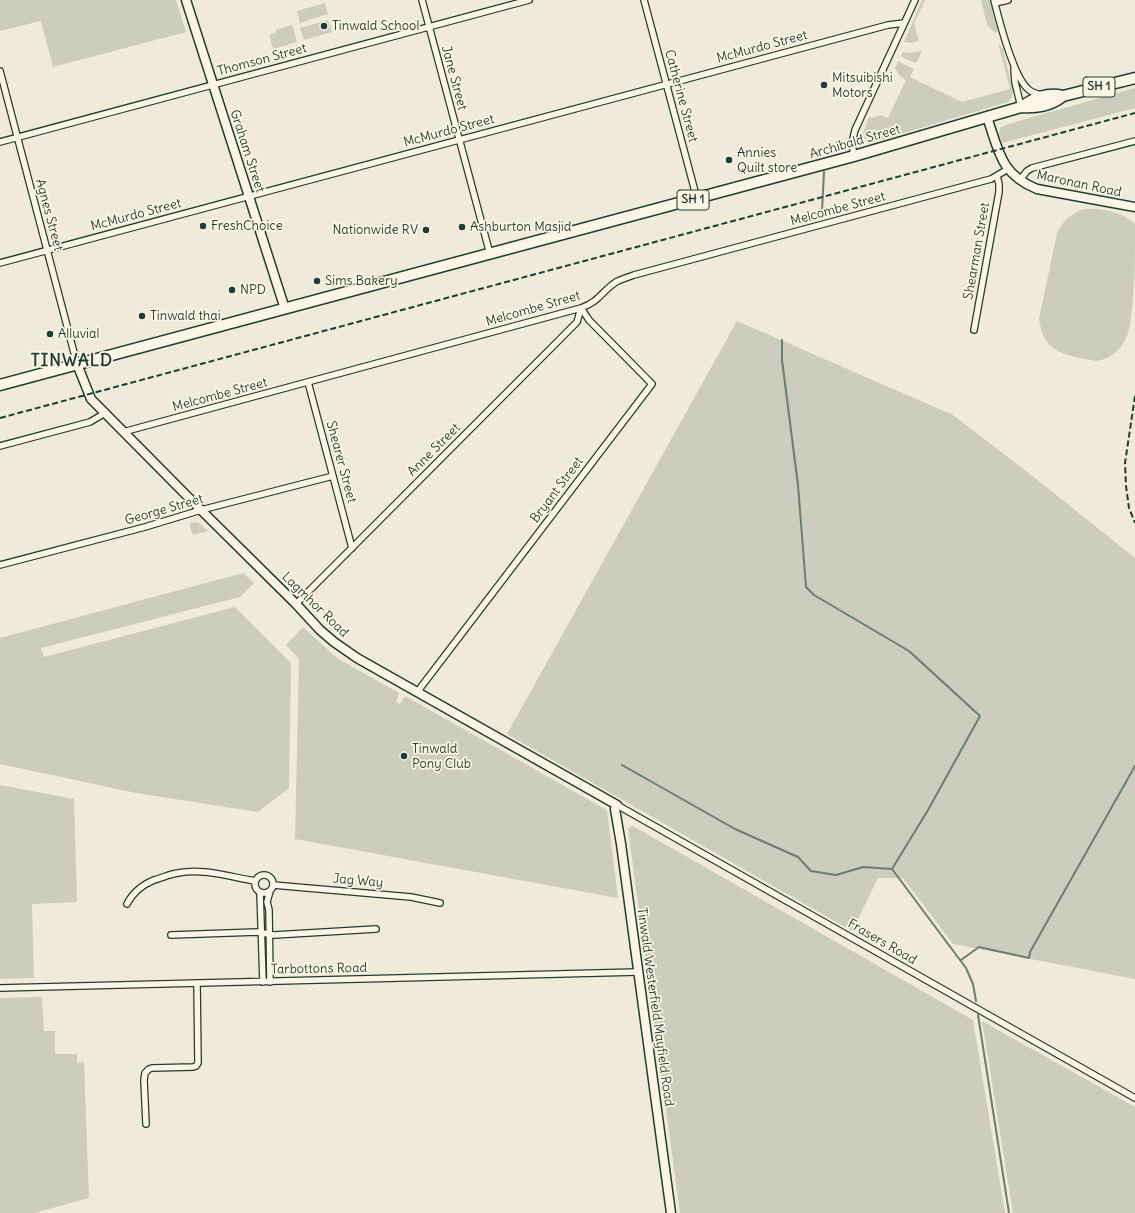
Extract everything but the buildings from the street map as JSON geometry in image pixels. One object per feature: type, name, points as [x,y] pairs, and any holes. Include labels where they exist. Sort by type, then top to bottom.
[{"type":"highway","name":"SH 1","points":[[1063,96],[1135,78]]},
{"type":"highway","name":"Archibald Street","points":[[0,385],[854,156],[1022,107],[1032,100],[1046,95],[1054,94],[1063,96]]},
{"type":"highway","name":"Archibald Street","points":[[1022,107],[1035,108],[1055,102],[1063,96]]},
{"type":"street","name":"Graham Street","points":[[186,0],[285,309]]},
{"type":"street","name":"Jane Street","points":[[422,0],[490,254]]},
{"type":"street","name":"Thomson Street","points":[[0,142],[529,0]]},
{"type":"street","name":"Catherine Street","points":[[644,0],[697,198]]},
{"type":"street","points":[[854,156],[852,143],[855,130],[914,0]]},
{"type":"street","points":[[1008,0],[995,2],[1014,65],[1021,80],[1028,90],[1036,94],[1046,95]]},
{"type":"street","name":"McMurdo Street","points":[[0,263],[666,84],[904,22]]},
{"type":"street","points":[[1014,65],[1015,82],[1022,107]]},
{"type":"street","name":"Agnes Street","points":[[0,71],[77,364]]},
{"type":"street","name":"Maronan Road","points":[[987,117],[1000,157],[1008,169],[1020,180],[1037,189],[1135,207]]},
{"type":"street","points":[[1020,180],[1027,171],[1032,168],[1135,141]]},
{"type":"street","name":"Melcombe Street","points":[[123,432],[581,308],[598,300],[616,282],[634,275],[991,179],[1008,169]]},
{"type":"street","name":"Shearman Street","points":[[974,330],[999,192],[997,176]]},
{"type":"street","name":"Anne Street","points":[[296,604],[577,322],[581,308]]},
{"type":"street","name":"Bryant Street","points":[[418,692],[652,384],[589,320],[581,308]]},
{"type":"street","name":"Lagmhor Road","points":[[77,364],[91,399],[296,604],[320,630],[345,650],[617,805]]},
{"type":"street","name":"Shearer Street","points":[[308,382],[352,548]]},
{"type":"street","points":[[0,446],[90,422],[105,413]]},
{"type":"street","name":"George Street","points":[[0,565],[145,527],[201,510],[334,476]]},
{"type":"street","name":"Tinwald Westerfield Mayfield Road","points":[[617,805],[616,809],[622,844],[671,1213]]},
{"type":"street","name":"Frasers Road","points":[[617,805],[1135,1098]]},
{"type":"street","points":[[127,904],[131,895],[149,882],[178,873],[191,872],[255,881]]},
{"type":"street","points":[[264,982],[260,893],[255,888],[255,881],[261,875],[269,877],[272,880],[273,885],[267,902],[269,910],[270,982]]},
{"type":"street","name":"Jag Way","points":[[273,885],[412,897],[440,903]]},
{"type":"street","points":[[260,893],[270,891]]},
{"type":"street","points":[[171,935],[262,933],[274,935],[376,929]]},
{"type":"street","name":"Tarbottons Road","points":[[0,988],[638,972]]},
{"type":"street","points":[[146,1124],[144,1080],[147,1070],[152,1068],[196,1066],[198,1063],[197,983]]},
{"type":"shaded area","points":[[0,0],[176,0],[186,32],[53,67],[41,21],[0,31]]},
{"type":"shaded area","points":[[922,0],[925,0],[914,24],[919,41],[912,43],[904,42]]},
{"type":"shaded area","points":[[981,0],[990,0],[998,31],[995,33],[986,24]]},
{"type":"shaded area","points":[[325,3],[328,14],[300,23],[297,11]]},
{"type":"shaded area","points":[[328,20],[332,32],[304,40],[300,28]]},
{"type":"shaded area","points":[[292,25],[297,42],[273,49],[269,35],[276,33],[276,30]]},
{"type":"shaded area","points":[[998,43],[1003,49],[1013,90],[1012,97],[1008,102],[874,142],[865,139],[863,133],[869,117],[871,118],[881,115],[888,118],[906,80],[900,76],[895,68],[898,61],[914,69],[910,77],[962,102],[1010,89]]},
{"type":"shaded area","points":[[922,51],[917,62],[915,63],[902,57],[901,55],[903,52],[910,53]]},
{"type":"shaded area","points":[[1135,88],[1135,108],[1002,143],[999,133],[1001,127]]},
{"type":"shaded area","points":[[1084,209],[1097,209],[1118,214],[1124,216],[1135,224],[1133,294],[1131,320],[1128,332],[1123,344],[1117,351],[1105,359],[1096,361],[1066,355],[1051,347],[1042,331],[1039,319],[1057,233],[1068,218]]},
{"type":"shaded area","points":[[737,321],[953,415],[1135,558],[1135,979],[953,944],[903,878],[878,878],[852,931],[507,734]]},
{"type":"shaded area","points":[[196,522],[208,531],[193,535],[189,523]]},
{"type":"shaded area","points":[[243,573],[254,583],[240,597],[41,648],[44,657],[235,607],[291,663],[289,788],[258,812],[136,793],[0,764],[0,638]]},
{"type":"shaded area","name":"Tinwald Pony Club","points":[[303,627],[337,658],[399,693],[396,702],[400,704],[405,696],[605,809],[607,811],[618,898],[295,839],[299,659],[286,645]]},
{"type":"shaded area","points":[[0,785],[74,799],[77,902],[32,904],[34,978],[0,979]]},
{"type":"shaded area","points":[[633,826],[973,1020],[1005,1213],[680,1213],[628,829]]},
{"type":"shaded area","points":[[42,997],[44,1031],[55,1031],[55,1054],[77,1054],[77,1063],[84,1062],[89,1198],[34,1213],[0,1213],[0,998]]},
{"type":"shaded area","points":[[982,1021],[1135,1107],[1135,1213],[1013,1213]]},
{"type":"waterway","points":[[822,211],[824,172]]},
{"type":"waterway","points":[[782,340],[782,360],[798,485],[806,587],[814,595],[909,651],[980,716],[928,810],[892,869],[966,968],[973,984],[976,1001]]},
{"type":"waterway","points":[[622,765],[735,829],[798,857],[811,871],[836,875],[863,867],[892,869]]},
{"type":"waterway","points":[[961,960],[979,947],[1029,958],[1030,952],[1135,766]]},
{"type":"waterway","points":[[978,1015],[1009,1213]]},
{"type":"railway","points":[[0,418],[1135,113]]},
{"type":"railway","points":[[1135,396],[1125,463],[1129,508],[1135,523]]},
{"type":"place","name":"Tinwald School","points":[[324,26]]},
{"type":"place","name":"Mitsuibishi Motors","points":[[824,85]]},
{"type":"place","name":"Annies Quilt store","points":[[729,160]]},
{"type":"place","name":"FreshChoice","points":[[203,226]]},
{"type":"place","name":"Ashburton Masjid","points":[[462,227]]},
{"type":"place","name":"Nationwide RV","points":[[426,230]]},
{"type":"place","name":"Sims Bakery","points":[[317,281]]},
{"type":"place","name":"NPD","points":[[232,290]]},
{"type":"place","name":"Tinwald thai","points":[[142,316]]},
{"type":"place","name":"Alluvial","points":[[50,334]]},
{"type":"place","name":"Tinwald Pony Club","points":[[404,756]]},
{"type":"district","name":"TINWALD","points":[[72,361]]}]
